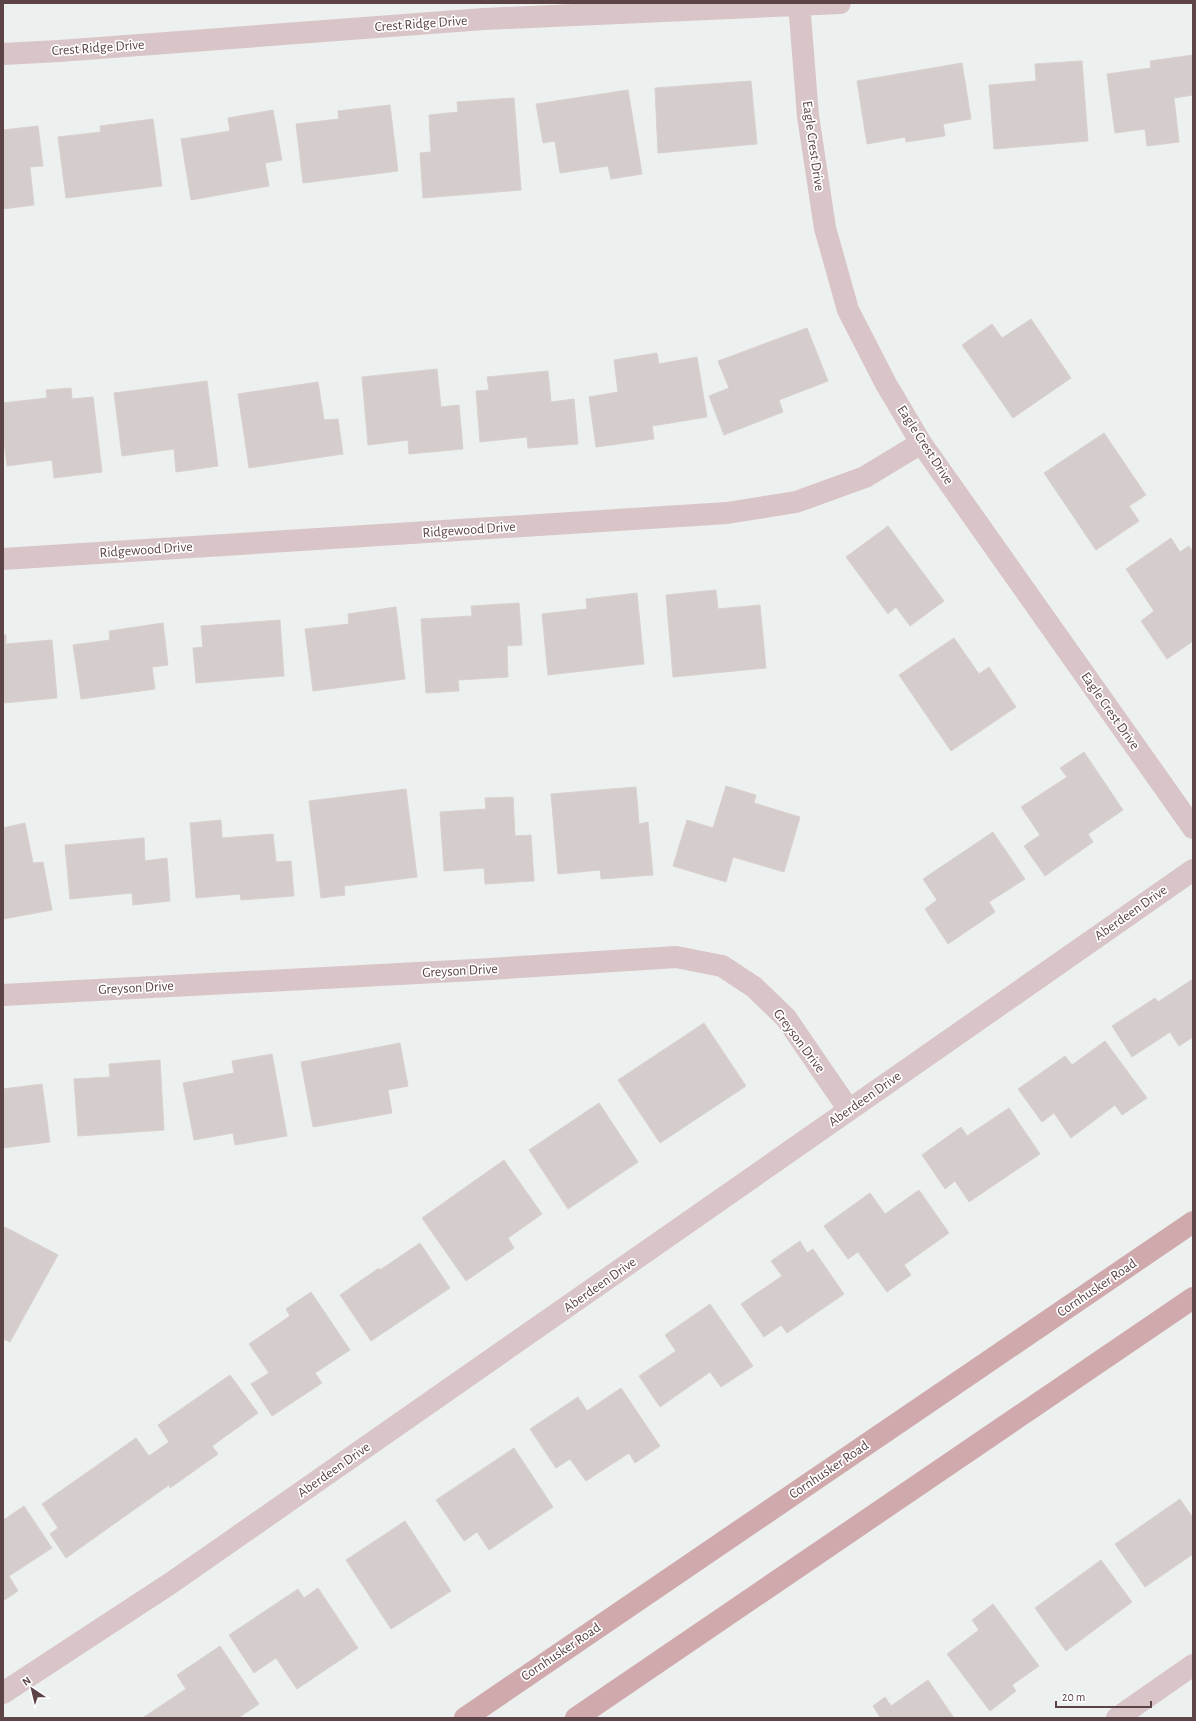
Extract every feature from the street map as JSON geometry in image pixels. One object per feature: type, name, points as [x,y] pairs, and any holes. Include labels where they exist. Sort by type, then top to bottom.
[{"type":"main road","name":"Cornhusker Road","points":[[465,1718],[1193,1222]]},
{"type":"main road","points":[[576,1718],[1193,1298]]},
{"type":"street","name":"Crest Ridge Drive","points":[[3,54],[484,20],[840,3]]},
{"type":"street","name":"Eagle Crest Drive","points":[[799,4],[808,116],[824,228],[848,310],[886,384],[921,443],[1193,828]]},
{"type":"street","name":"Ridgewood Drive","points":[[3,559],[727,513],[796,502],[865,477],[921,443]]},
{"type":"street","name":"Aberdeen Drive","points":[[3,1693],[184,1574],[1193,870]]},
{"type":"street","name":"Greyson Drive","points":[[3,995],[474,970],[676,957],[722,966],[754,987],[786,1018],[849,1110]]},
{"type":"street","points":[[1117,1718],[1193,1665]]},
{"type":"building","points":[[1193,55],[1193,95],[1174,98],[1179,142],[1147,146],[1145,129],[1115,133],[1107,74],[1151,68],[1150,61]]},
{"type":"building","points":[[1082,61],[1088,141],[994,149],[989,85],[1036,81],[1035,64]]},
{"type":"building","points":[[962,63],[971,119],[943,124],[945,136],[906,142],[905,137],[867,144],[857,81]]},
{"type":"building","points":[[751,81],[757,144],[658,153],[655,88]]},
{"type":"building","points":[[628,90],[642,174],[611,179],[608,166],[560,173],[555,141],[543,143],[536,104]]},
{"type":"building","points":[[514,98],[521,190],[423,198],[420,153],[431,152],[429,115],[458,112],[457,102]]},
{"type":"building","points":[[390,105],[398,171],[303,183],[296,124],[339,119],[338,111]]},
{"type":"building","points":[[273,110],[282,160],[265,163],[269,186],[191,200],[181,139],[230,131],[228,118]]},
{"type":"building","points":[[153,119],[162,186],[66,198],[58,137],[101,132],[100,126]]},
{"type":"building","points":[[38,126],[43,166],[30,167],[34,205],[3,209],[3,130]]},
{"type":"building","points":[[1031,319],[1071,378],[1013,418],[962,345],[992,324],[1002,338]]},
{"type":"building","points":[[807,328],[828,381],[779,400],[783,412],[724,435],[709,396],[729,388],[718,361]]},
{"type":"building","points":[[657,353],[659,364],[697,357],[707,417],[652,426],[654,439],[596,447],[589,397],[618,392],[614,360]]},
{"type":"building","points":[[437,369],[441,407],[459,405],[463,449],[409,454],[408,440],[368,445],[362,377]]},
{"type":"building","points":[[548,371],[551,402],[574,399],[578,444],[528,448],[527,437],[480,442],[476,391],[489,390],[487,377]]},
{"type":"building","points":[[207,381],[218,466],[176,472],[174,449],[122,456],[114,393]]},
{"type":"building","points":[[318,382],[324,420],[338,419],[343,454],[249,468],[238,394]]},
{"type":"building","points":[[71,388],[72,399],[93,397],[102,472],[54,478],[52,460],[7,466],[3,433],[3,403],[47,398],[46,390]]},
{"type":"building","points":[[1104,433],[1146,495],[1129,506],[1139,521],[1096,550],[1044,473]]},
{"type":"building","points":[[888,526],[944,601],[910,626],[896,607],[888,614],[846,557]]},
{"type":"building","points":[[1171,538],[1180,552],[1189,546],[1193,552],[1193,641],[1167,659],[1141,621],[1154,611],[1126,569]]},
{"type":"building","points":[[716,590],[718,609],[760,605],[766,668],[673,677],[666,595]]},
{"type":"building","points":[[637,593],[644,664],[548,675],[542,614],[587,609],[586,599]]},
{"type":"building","points":[[519,603],[522,645],[507,646],[508,677],[458,680],[459,691],[426,693],[421,619],[472,616],[471,606]]},
{"type":"building","points":[[396,607],[405,679],[313,691],[305,629],[349,624],[348,614]]},
{"type":"building","points":[[280,620],[284,676],[196,683],[193,648],[203,647],[201,626]]},
{"type":"building","points":[[163,623],[168,665],[152,667],[155,689],[81,699],[73,645],[110,640],[109,631]]},
{"type":"building","points":[[3,635],[6,635],[6,644],[52,640],[57,698],[3,703]]},
{"type":"building","points":[[954,638],[979,674],[989,667],[1016,707],[951,751],[899,675]]},
{"type":"building","points":[[1084,752],[1123,810],[1088,834],[1093,842],[1045,876],[1024,846],[1040,835],[1021,807],[1067,777],[1060,768]]},
{"type":"building","points":[[726,786],[756,795],[754,803],[800,817],[784,872],[733,857],[726,882],[673,866],[687,820],[713,828]]},
{"type":"building","points":[[636,787],[639,824],[648,822],[653,875],[601,879],[600,870],[558,874],[551,794]]},
{"type":"building","points":[[406,789],[417,877],[344,886],[345,895],[321,898],[309,801]]},
{"type":"building","points":[[513,797],[515,836],[531,835],[534,881],[485,884],[484,868],[444,871],[440,812],[486,809],[485,798]]},
{"type":"building","points":[[221,820],[222,838],[273,834],[276,862],[291,861],[294,896],[241,900],[240,894],[196,898],[190,823]]},
{"type":"building","points":[[25,823],[33,863],[43,862],[52,910],[3,919],[3,828]]},
{"type":"building","points":[[993,832],[1025,879],[989,902],[995,912],[948,944],[925,909],[937,900],[923,879]]},
{"type":"building","points":[[144,838],[145,861],[167,858],[170,901],[133,905],[132,893],[70,899],[65,845]]},
{"type":"building","points":[[1193,979],[1193,1037],[1179,1046],[1170,1032],[1132,1057],[1112,1026],[1155,998],[1158,1002]]},
{"type":"building","points":[[704,1023],[746,1086],[660,1143],[618,1080]]},
{"type":"building","points":[[1105,1041],[1147,1098],[1122,1115],[1115,1105],[1071,1138],[1054,1113],[1042,1122],[1018,1089],[1065,1056],[1072,1065]]},
{"type":"building","points":[[400,1043],[408,1086],[388,1090],[392,1113],[313,1127],[301,1062]]},
{"type":"building","points":[[272,1054],[287,1136],[235,1145],[233,1133],[194,1140],[183,1083],[234,1073],[232,1061]]},
{"type":"building","points":[[160,1060],[164,1130],[78,1136],[74,1079],[110,1077],[109,1064]]},
{"type":"building","points":[[42,1084],[50,1142],[3,1148],[3,1089]]},
{"type":"building","points":[[599,1103],[638,1162],[568,1209],[529,1150]]},
{"type":"building","points":[[1009,1108],[1040,1154],[969,1202],[955,1181],[945,1189],[922,1155],[961,1127],[967,1136]]},
{"type":"building","points":[[504,1160],[542,1214],[508,1238],[514,1248],[466,1281],[422,1218]]},
{"type":"building","points":[[919,1190],[949,1233],[904,1265],[911,1275],[887,1292],[858,1252],[848,1259],[824,1226],[870,1193],[885,1214]]},
{"type":"building","points":[[5,1227],[58,1255],[10,1342],[3,1339],[3,1230]]},
{"type":"building","points":[[800,1241],[807,1253],[813,1249],[844,1294],[787,1333],[781,1325],[764,1337],[741,1304],[782,1276],[771,1261]]},
{"type":"building","points":[[420,1243],[450,1288],[371,1341],[340,1295],[379,1268],[380,1270]]},
{"type":"building","points":[[311,1292],[350,1350],[315,1373],[322,1383],[272,1416],[251,1384],[269,1373],[249,1344],[290,1316],[286,1309]]},
{"type":"building","points":[[710,1304],[753,1366],[721,1387],[710,1372],[660,1407],[639,1376],[676,1351],[665,1335]]},
{"type":"building","points":[[230,1375],[258,1413],[212,1446],[218,1454],[170,1488],[169,1485],[66,1558],[50,1534],[58,1528],[42,1504],[136,1438],[149,1456],[169,1442],[158,1425]]},
{"type":"building","points":[[621,1388],[660,1446],[635,1463],[629,1453],[586,1481],[570,1459],[556,1468],[530,1429],[578,1397],[587,1411]]},
{"type":"building","points":[[514,1448],[553,1507],[489,1550],[477,1532],[464,1541],[436,1500]]},
{"type":"building","points":[[1180,1499],[1193,1518],[1193,1554],[1145,1587],[1115,1544]]},
{"type":"building","points":[[24,1506],[52,1548],[9,1576],[18,1591],[3,1601],[3,1517],[5,1519]]},
{"type":"building","points":[[405,1521],[451,1591],[391,1629],[346,1560]]},
{"type":"building","points":[[1101,1560],[1132,1602],[1066,1651],[1035,1608]]},
{"type":"building","points":[[318,1588],[358,1648],[297,1689],[276,1658],[254,1673],[229,1635],[298,1589],[304,1598]]},
{"type":"building","points":[[993,1604],[1039,1666],[1012,1685],[1016,1691],[990,1711],[947,1654],[979,1630],[972,1620]]},
{"type":"building","points":[[220,1646],[259,1704],[238,1718],[144,1717],[186,1689],[177,1675]]},
{"type":"building","points":[[928,1680],[954,1718],[878,1718],[880,1717],[873,1706],[885,1697],[891,1706]]}]
